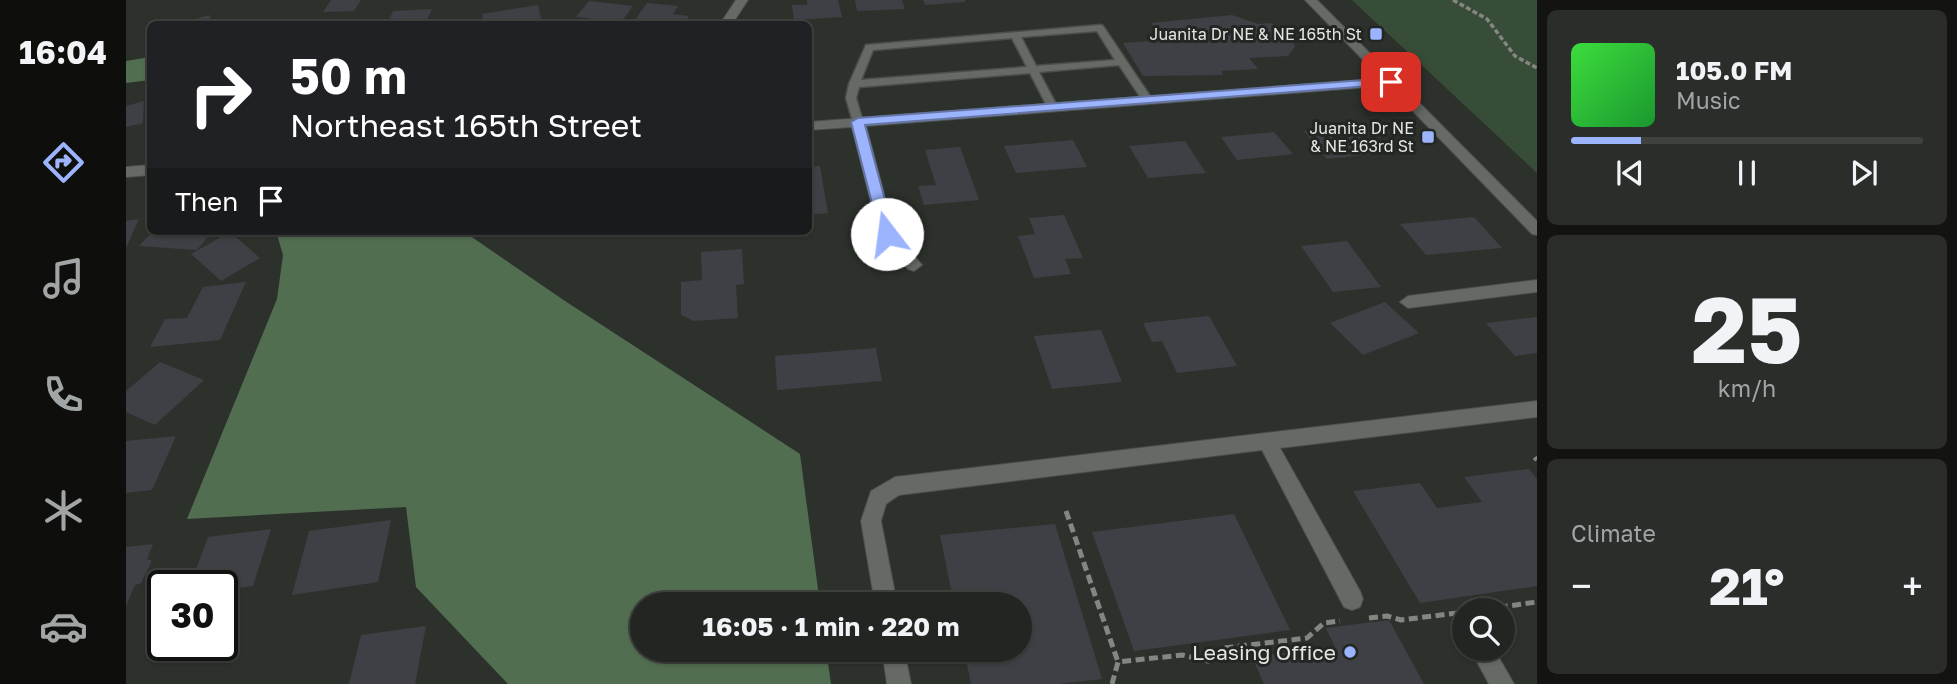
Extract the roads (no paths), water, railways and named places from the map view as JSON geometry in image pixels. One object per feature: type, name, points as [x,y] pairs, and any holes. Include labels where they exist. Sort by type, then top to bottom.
[{"type":"street","points":[[728,21],[741,0]]},
{"type":"street","points":[[1311,0],[1537,230]]},
{"type":"street","points":[[812,126],[1391,82]]},
{"type":"street","points":[[858,122],[887,234],[914,265]]},
{"type":"street","points":[[126,172],[147,170]]},
{"type":"street","points":[[1408,302],[1537,286]]},
{"type":"street","points":[[884,592],[871,521],[878,498],[895,486],[1537,409]]},
{"type":"street","points":[[1267,442],[1352,599]]},
{"type":"street","points":[[1488,661],[1502,684]]},
{"type":"street","points":[[896,662],[900,684]]},
{"type":"lane","points":[[858,122],[851,97],[853,84],[869,47],[1100,28],[1147,99]]},
{"type":"lane","points":[[1015,35],[1052,106]]},
{"type":"lane","points":[[853,84],[1122,62]]},
{"type":"place","name":"Juanita Dr NE & NE 165th St","points":[[1376,34]]},
{"type":"place","name":"Juanita Dr NE & NE 163rd St","points":[[1428,137]]},
{"type":"place","name":"Leasing Office","points":[[1350,652]]}]
